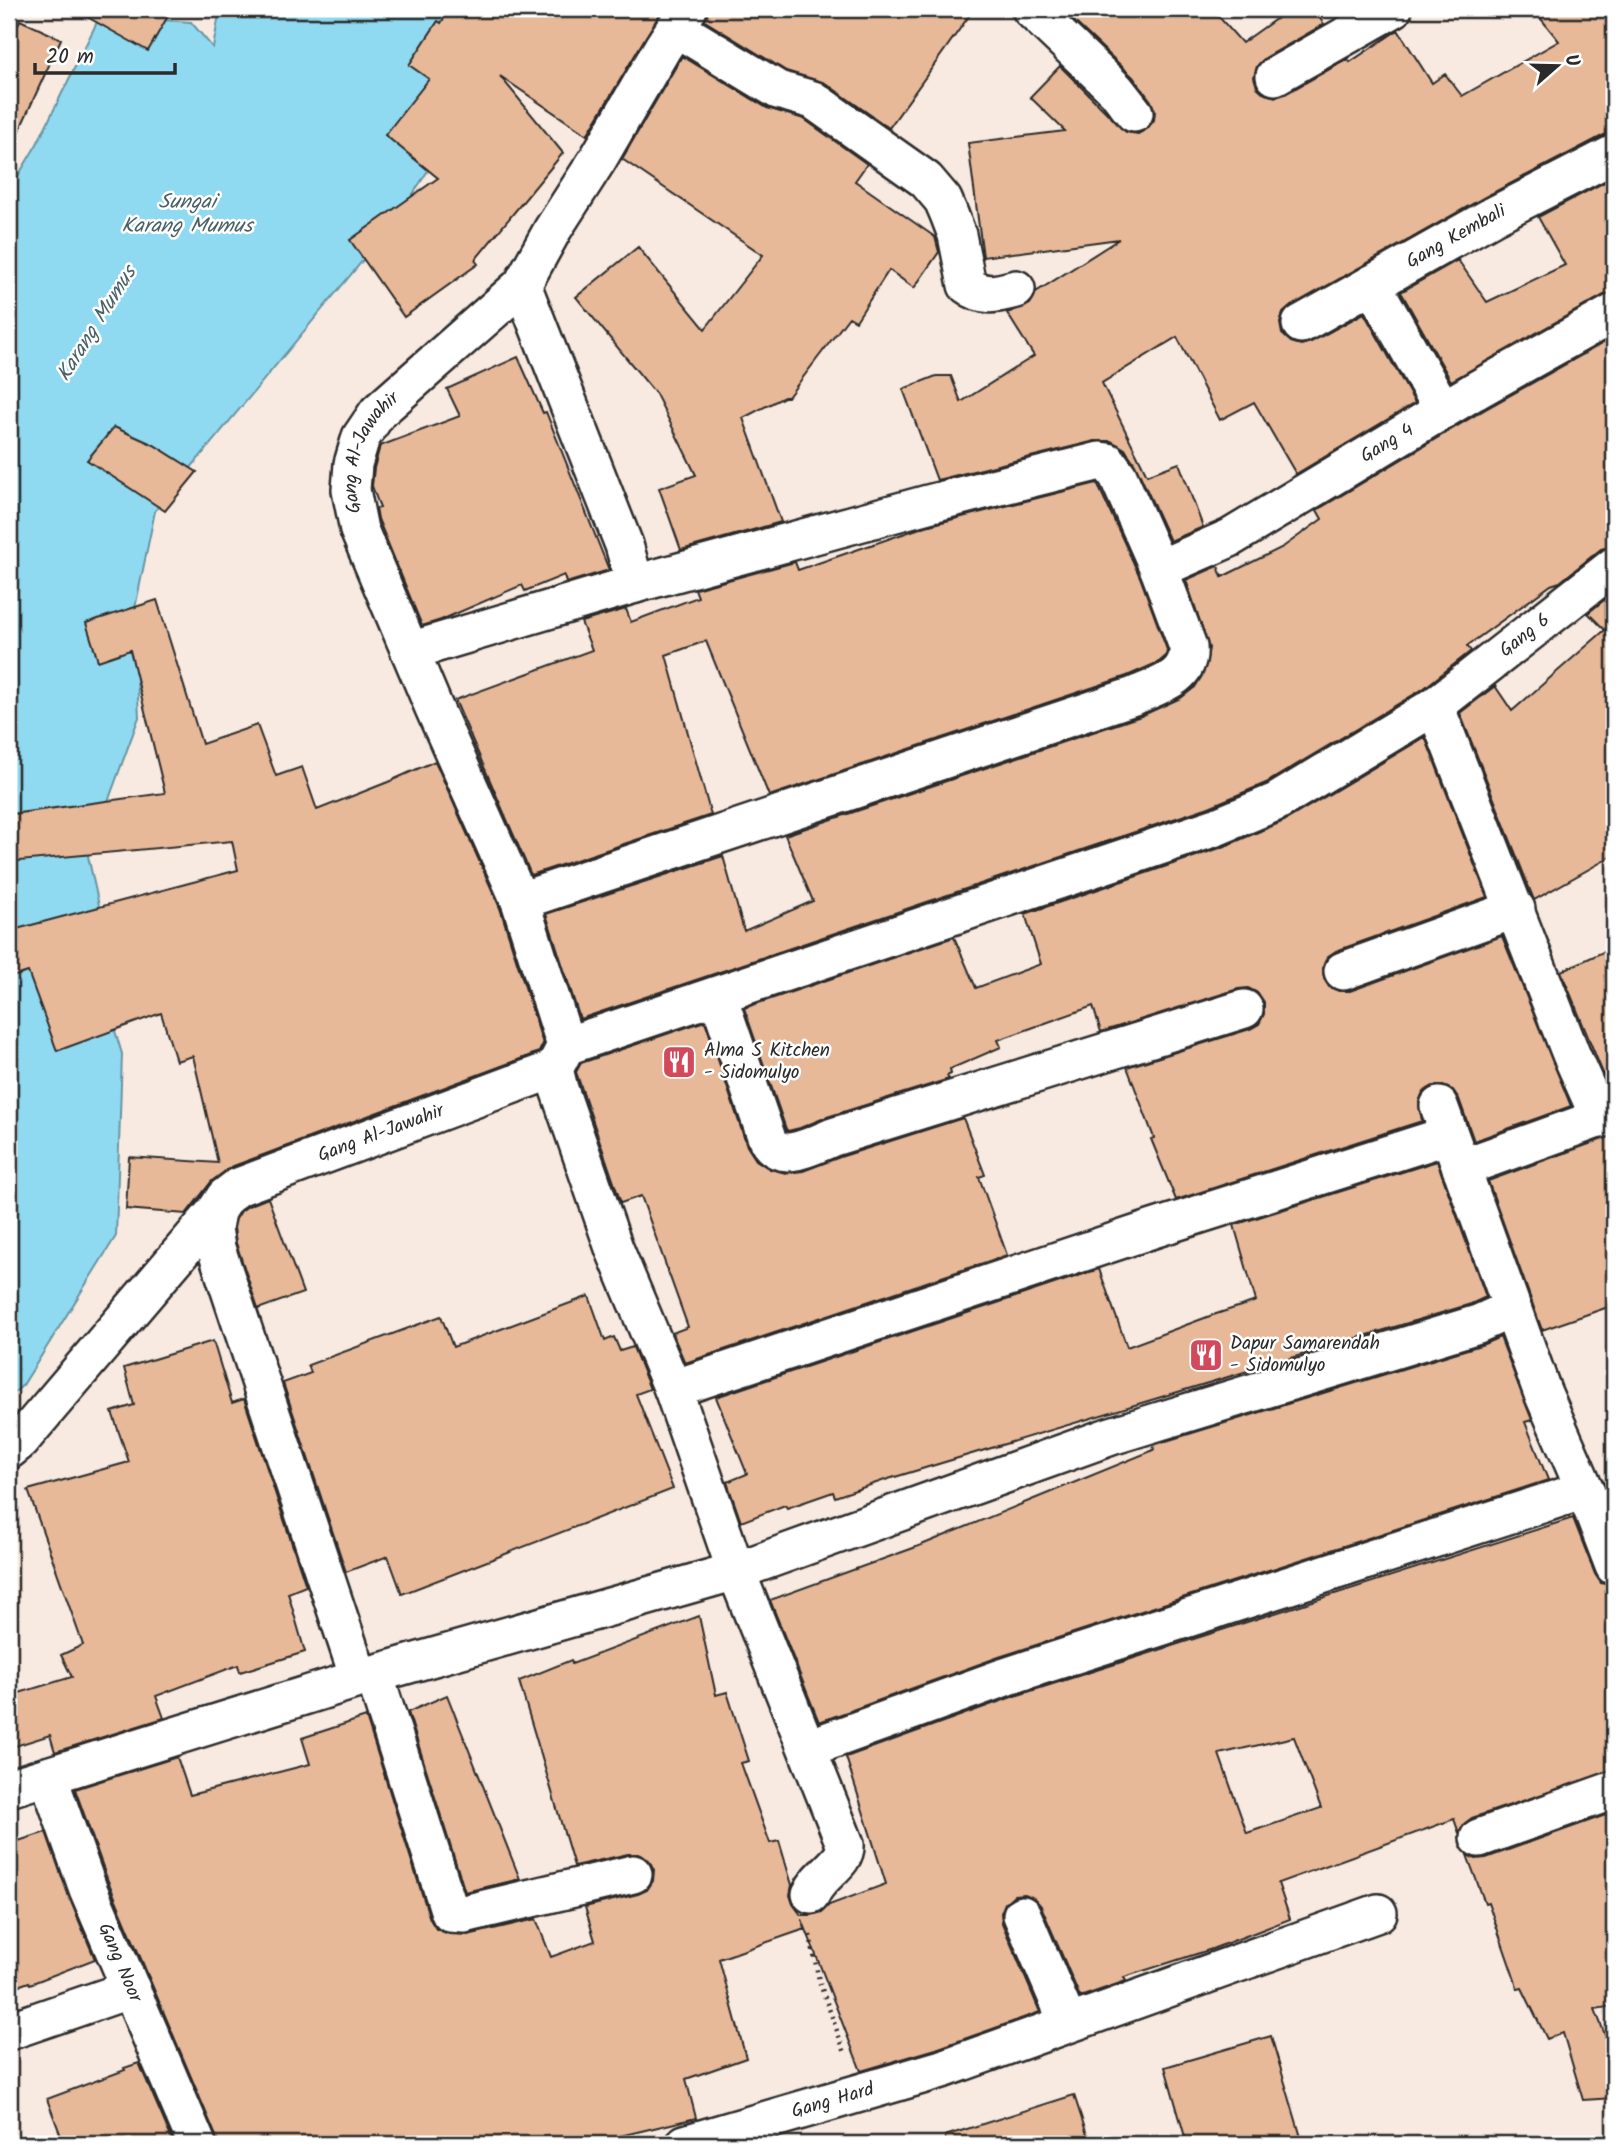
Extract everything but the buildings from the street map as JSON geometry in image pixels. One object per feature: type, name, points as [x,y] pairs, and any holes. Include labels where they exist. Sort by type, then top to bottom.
[{"type":"street","points":[[1031,9],[1116,90],[1134,113]]},
{"type":"street","points":[[1275,76],[1393,9]]},
{"type":"street","points":[[682,18],[778,90],[813,100],[926,180],[943,200],[949,214],[957,235],[967,285],[977,292],[990,295],[1016,289]]},
{"type":"street","name":"Gang Al-Jawahir","points":[[9,1450],[20,1441],[216,1211],[225,1197],[238,1187],[560,1057],[520,901],[359,530],[351,490],[353,464],[361,437],[379,412],[522,285],[552,229],[682,18]]},
{"type":"street","name":"Gang Kembali","points":[[1301,324],[1495,215],[1614,154]]},
{"type":"street","points":[[1372,284],[1443,410]]},
{"type":"street","points":[[522,285],[624,545],[635,584]]},
{"type":"street","name":"Gang 4","points":[[1159,569],[1230,538],[1443,410],[1614,313]]},
{"type":"street","points":[[410,651],[635,584],[914,508],[1100,461],[1108,462],[1118,476],[1159,569],[1188,647],[1186,666],[1168,681],[1134,696],[520,901]]},
{"type":"street","name":"Gang 6","points":[[560,1057],[718,996],[1216,827],[1276,802],[1434,706],[1614,566]]},
{"type":"street","points":[[673,1389],[1140,1234],[1450,1137],[1607,1116],[1571,1054],[1434,706]]},
{"type":"street","points":[[1343,971],[1516,909]]},
{"type":"street","points":[[718,996],[767,1139],[776,1150],[784,1152],[803,1149],[833,1137],[1244,1009]]},
{"type":"street","points":[[560,1057],[559,1089],[614,1248],[673,1389],[736,1571],[846,1850],[839,1862],[816,1883],[811,1894]]},
{"type":"street","points":[[1450,1137],[1542,1391],[1614,1566]]},
{"type":"street","points":[[216,1211],[213,1228],[216,1248],[450,1913],[464,1914],[633,1874]]},
{"type":"street","points":[[9,1788],[367,1676],[736,1571],[1111,1436],[1478,1324],[1511,1308]]},
{"type":"street","points":[[808,1748],[1005,1677],[1585,1490]]},
{"type":"street","name":"Gang Noor","points":[[47,1776],[88,1889],[197,2144]]},
{"type":"street","points":[[1479,1838],[1614,1790]]},
{"type":"street","name":"Gang Hard","points":[[685,2144],[942,2070],[1378,1913]]},
{"type":"street","points":[[1022,1914],[1068,2023]]},
{"type":"street","points":[[9,2031],[131,1989]]},
{"type":"path","points":[[811,1894],[809,1932],[819,1981],[860,2094]]},
{"type":"water","name":"Sungai Karang Mumus","points":[[220,9],[520,9],[496,64],[397,219],[155,511],[134,613],[139,717],[88,856],[100,910],[102,988],[122,1054],[116,1236],[23,1385],[9,1397],[9,191],[37,144],[100,16],[191,22],[213,48]]},
{"type":"place","name":"Alma S Kitchen - Sidomulyo","points":[[679,1062]]},
{"type":"place","name":"Dapur Samarendah - Sidomulyo","points":[[1206,1355]]},
{"type":"water label","name":"Karang Mumus","points":[[97,324]]}]
